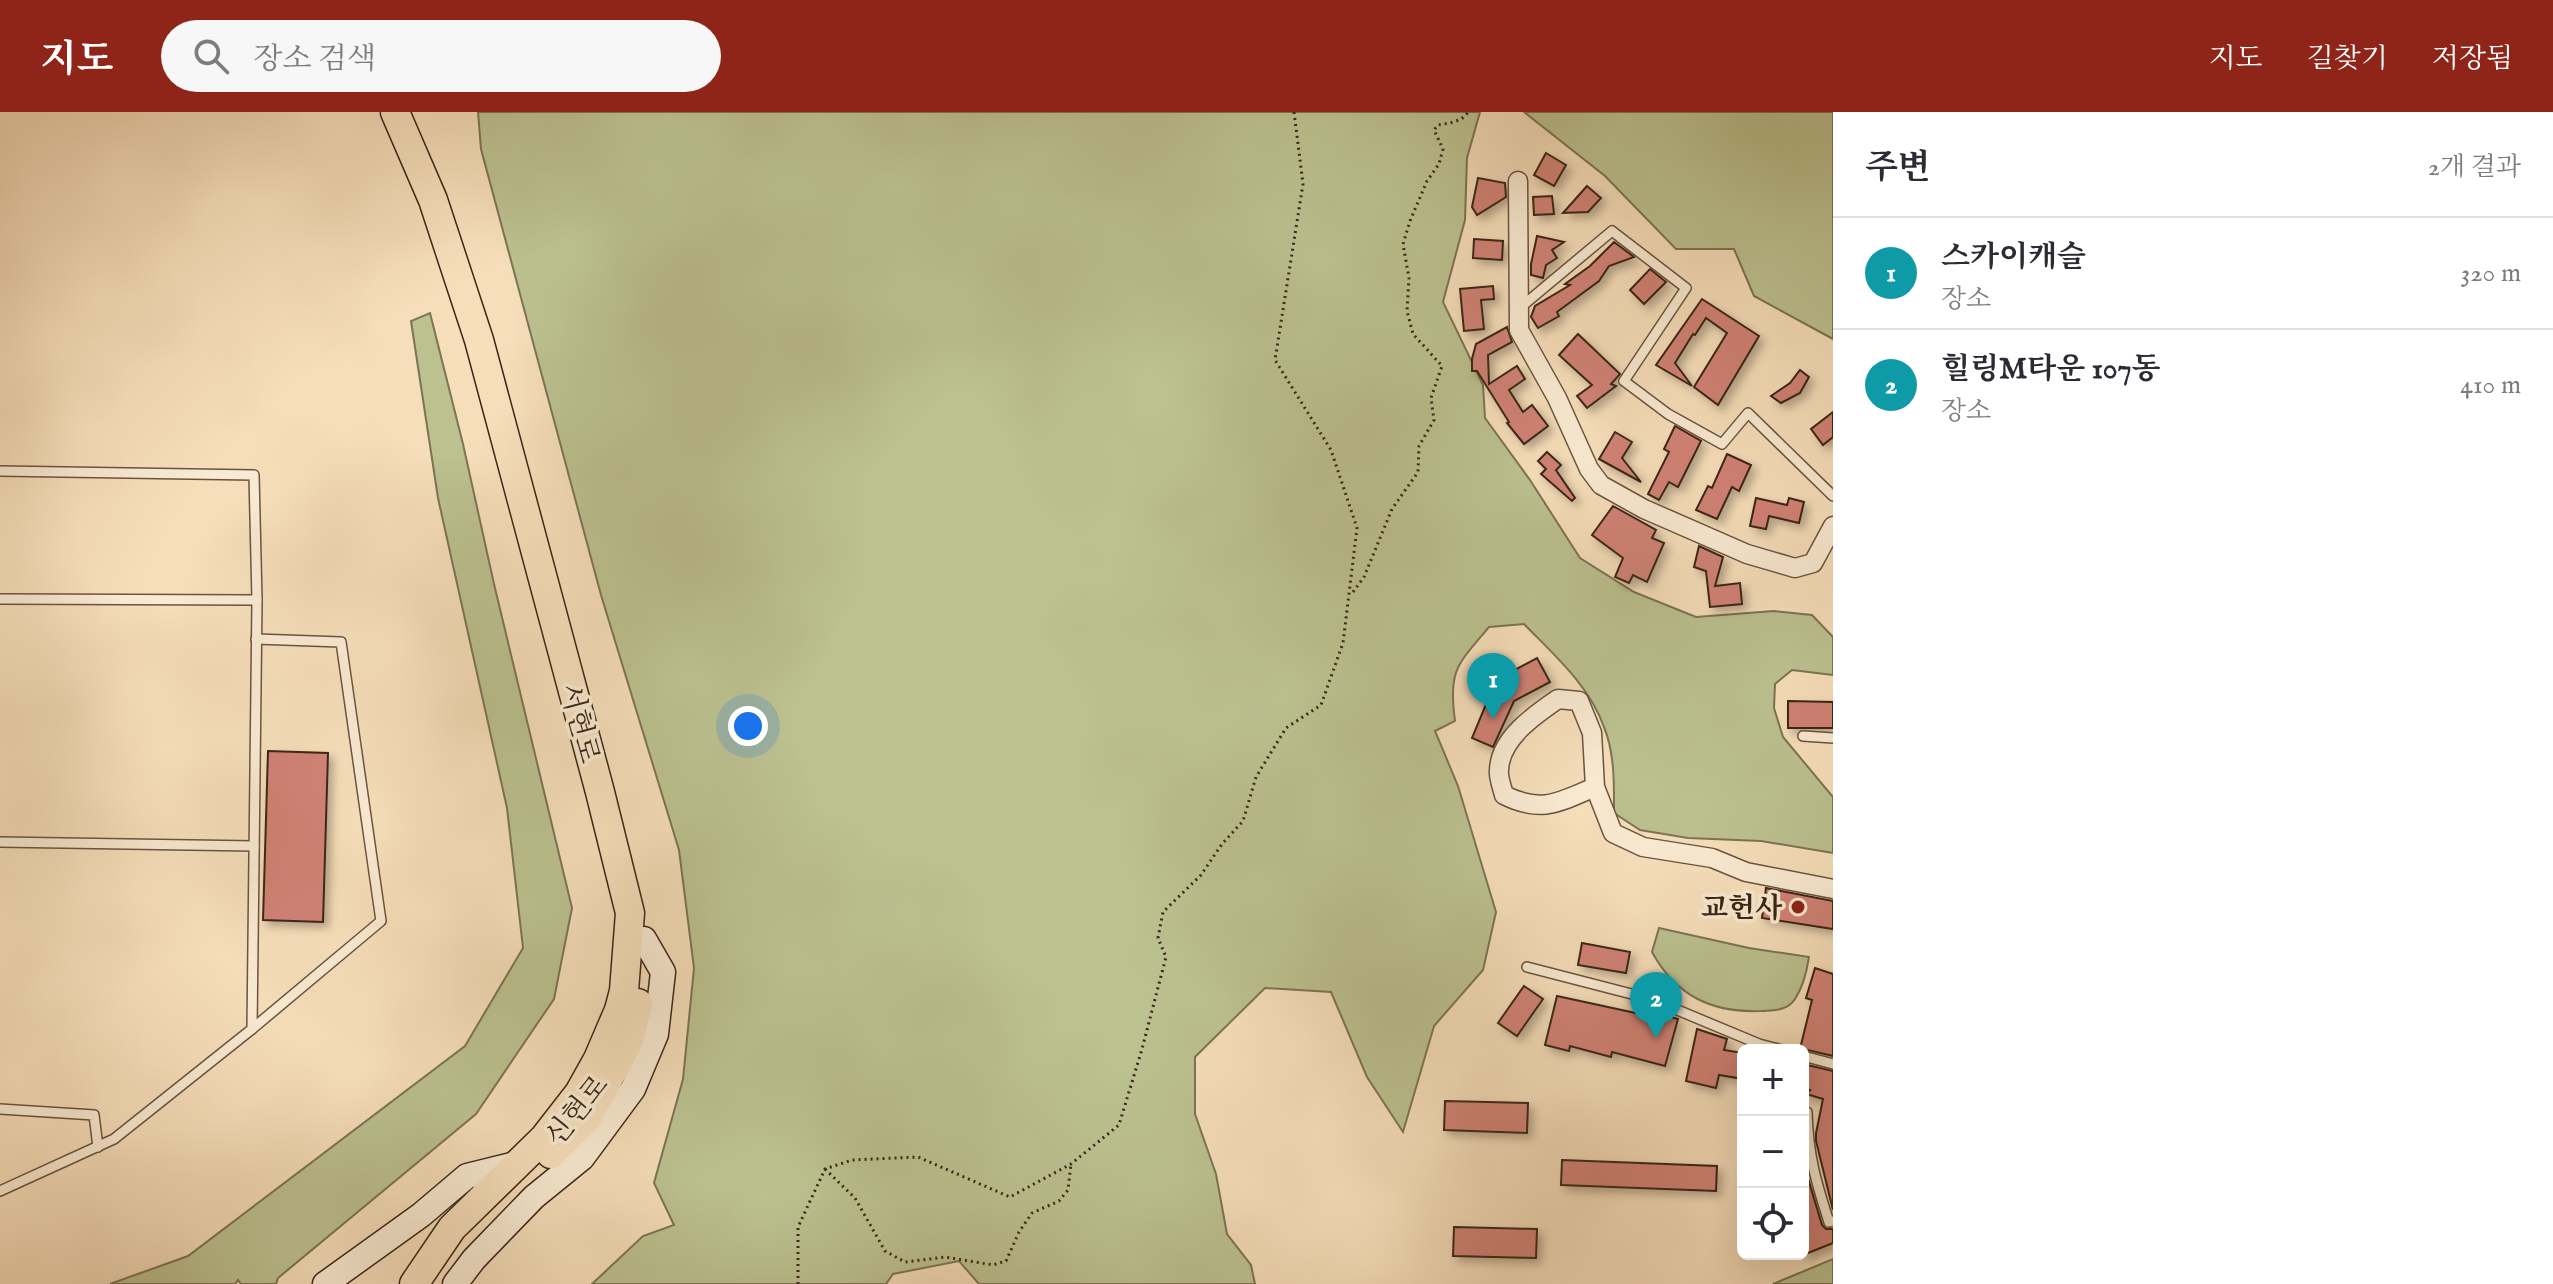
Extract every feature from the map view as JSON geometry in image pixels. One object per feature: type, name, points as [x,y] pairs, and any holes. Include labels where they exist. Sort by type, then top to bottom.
[{"type":"main road","name":"서현로","points":[[395,112],[433,200],[479,340],[630,913],[624,991],[613,1028],[579,1093],[544,1138],[452,1228],[414,1284]]},
{"type":"main road","name":"서현로","points":[[415,112],[478,293],[563,585],[615,778],[644,905],[644,975],[629,1041],[587,1118],[486,1217],[433,1284]]},
{"type":"main road","name":"신현로","points":[[455,1284],[474,1259],[534,1197],[582,1158],[633,1089],[656,1034],[663,972],[644,939]]},
{"type":"main road","name":"신현로","points":[[325,1284],[421,1215],[467,1176],[516,1164]]},
{"type":"street","points":[[1518,181],[1519,330],[1557,398],[1589,469],[1601,485],[1644,509],[1747,554],[1795,568],[1813,563],[1833,526]]},
{"type":"street","points":[[1595,787],[1552,805],[1521,804],[1504,795],[1498,770],[1504,752],[1525,721],[1558,699],[1579,701],[1592,733],[1595,787],[1613,833],[1629,842],[1656,850],[1712,858],[1746,872],[1833,889]]},
{"type":"lane","points":[[1517,310],[1612,231],[1686,288],[1624,381],[1668,414],[1722,444],[1748,413],[1833,496]]},
{"type":"lane","points":[[0,471],[254,475],[257,600],[252,1029]]},
{"type":"lane","points":[[0,599],[257,600]]},
{"type":"lane","points":[[0,1191],[114,1139],[381,921],[341,642],[256,639]]},
{"type":"lane","points":[[1803,736],[1833,738]]},
{"type":"lane","points":[[0,842],[254,846]]},
{"type":"lane","points":[[1527,967],[1651,999],[1759,1044]]},
{"type":"lane","points":[[1809,1058],[1833,1064]]},
{"type":"lane","points":[[0,1109],[94,1115],[98,1147]]},
{"type":"lane","points":[[1807,1116],[1808,1148],[1829,1222],[1833,1221]]},
{"type":"path","points":[[798,1284],[798,1227],[825,1169],[852,1160],[918,1157],[1010,1197],[1071,1164],[1119,1125],[1166,957],[1158,938],[1163,912],[1201,875],[1222,844],[1243,821],[1256,777],[1286,728],[1321,705],[1343,643],[1357,528],[1331,450],[1275,360],[1303,184],[1294,112]]},
{"type":"path","points":[[1350,595],[1364,577],[1392,509],[1418,472],[1419,446],[1434,420],[1431,398],[1442,366],[1413,334],[1407,311],[1409,278],[1403,244],[1427,181],[1439,164],[1443,149],[1434,130],[1438,125],[1467,116],[1468,112]]},
{"type":"path","points":[[825,1169],[855,1198],[885,1251],[905,1262],[945,1257],[993,1265],[1006,1261],[1032,1213],[1059,1201],[1068,1190],[1071,1164]]},
{"type":"green space","points":[[478,112],[1480,112],[1467,158],[1465,220],[1443,302],[1483,385],[1485,418],[1530,480],[1580,558],[1634,592],[1696,617],[1774,611],[1812,615],[1833,637],[1833,675],[1792,670],[1775,684],[1774,708],[1783,737],[1833,797],[1833,853],[1761,841],[1688,838],[1640,830],[1614,813],[1610,748],[1604,727],[1589,698],[1570,671],[1524,624],[1489,627],[1457,669],[1453,690],[1455,721],[1435,731],[1458,786],[1496,912],[1483,970],[1434,1026],[1403,1132],[1367,1077],[1331,992],[1265,988],[1195,1057],[1195,1114],[1216,1174],[1227,1234],[1251,1265],[1255,1284],[979,1284],[959,1261],[893,1274],[886,1284],[592,1284],[643,1236],[674,1225],[654,1183],[683,1079],[694,968],[679,850],[601,595],[481,149]]},
{"type":"green space","points":[[1524,112],[1833,112],[1833,339],[1754,296],[1734,249],[1676,249],[1605,176]]},
{"type":"green space","points":[[430,313],[572,908],[554,999],[476,1114],[278,1278],[276,1284],[241,1284],[238,1280],[235,1284],[110,1284],[188,1256],[465,1046],[523,948],[507,808],[438,498],[411,321]]},
{"type":"green space","points":[[1659,928],[1749,948],[1809,957],[1806,973],[1795,999],[1780,1009],[1743,1011],[1711,1005],[1684,991],[1662,967],[1652,952]]},
{"type":"green space","points":[[1833,1259],[1833,1284],[1773,1284]]},
{"type":"building","points":[[1546,153],[1566,165],[1554,186],[1534,175]]},
{"type":"building","points":[[1478,178],[1505,183],[1506,197],[1477,215],[1472,207]]},
{"type":"building","points":[[1587,186],[1601,198],[1588,212],[1563,213]]},
{"type":"building","points":[[1552,196],[1554,214],[1534,215],[1533,197]]},
{"type":"building","points":[[1537,236],[1564,242],[1552,250],[1557,258],[1546,265],[1543,278],[1531,275]]},
{"type":"building","points":[[1474,239],[1503,241],[1502,260],[1473,258]]},
{"type":"building","points":[[1614,242],[1634,257],[1609,266],[1599,281],[1557,312],[1559,316],[1538,328],[1531,317],[1535,306],[1570,285],[1565,284],[1590,266]]},
{"type":"building","points":[[1650,269],[1666,282],[1644,304],[1630,290]]},
{"type":"building","points":[[1493,286],[1494,299],[1481,300],[1484,329],[1464,331],[1460,289]]},
{"type":"building","points":[[1702,299],[1759,336],[1718,405],[1694,387],[1727,333],[1706,318],[1675,363],[1692,386],[1656,365]]},
{"type":"building","points":[[1507,327],[1512,342],[1488,355],[1489,384],[1517,366],[1525,379],[1509,390],[1523,412],[1532,405],[1548,426],[1524,444],[1507,423],[1477,371],[1472,371],[1476,344]]},
{"type":"building","points":[[1578,334],[1620,374],[1611,384],[1616,386],[1587,408],[1577,396],[1592,385],[1559,355]]},
{"type":"building","points":[[1800,370],[1809,377],[1800,393],[1781,403],[1771,396],[1790,383]]},
{"type":"building","points":[[1833,412],[1833,437],[1823,445],[1811,429]]},
{"type":"building","points":[[1675,426],[1701,441],[1678,487],[1669,482],[1659,500],[1648,494],[1669,452],[1664,449]]},
{"type":"building","points":[[1615,432],[1632,442],[1622,458],[1641,482],[1599,459]]},
{"type":"building","points":[[1547,452],[1561,465],[1556,470],[1575,498],[1572,501],[1541,474],[1546,469],[1538,461]]},
{"type":"building","points":[[1727,454],[1751,465],[1739,491],[1732,487],[1717,519],[1696,510],[1708,486],[1712,488]]},
{"type":"building","points":[[1756,498],[1787,505],[1789,498],[1804,502],[1799,523],[1769,516],[1766,529],[1750,526]]},
{"type":"building","points":[[1613,506],[1656,530],[1652,538],[1664,543],[1647,582],[1633,575],[1629,583],[1615,577],[1623,558],[1592,535]]},
{"type":"building","points":[[1699,546],[1723,557],[1715,586],[1740,583],[1742,604],[1710,607],[1706,571],[1694,567]]},
{"type":"building","points":[[1537,658],[1550,682],[1514,701],[1493,747],[1472,738],[1496,680]]},
{"type":"building","points":[[1788,701],[1833,702],[1833,728],[1788,728]]},
{"type":"building","points":[[268,751],[328,753],[323,922],[263,920]]},
{"type":"building","name":"교헌사","points":[[1766,888],[1833,901],[1833,929],[1762,918]]},
{"type":"building","points":[[1582,943],[1630,952],[1626,973],[1578,965]]},
{"type":"building","points":[[1815,968],[1833,974],[1833,1056],[1809,1050],[1809,1044],[1801,1044],[1812,1000],[1806,998]]},
{"type":"building","points":[[1524,986],[1543,999],[1517,1036],[1498,1023]]},
{"type":"building","points":[[1557,996],[1645,1015],[1647,1010],[1678,1019],[1665,1066],[1612,1052],[1611,1057],[1570,1046],[1569,1051],[1545,1045]]},
{"type":"building","points":[[1697,1029],[1727,1039],[1724,1050],[1737,1052],[1737,1078],[1719,1075],[1716,1088],[1686,1081]]},
{"type":"building","points":[[1809,1065],[1833,1071],[1833,1210],[1816,1141],[1823,1099],[1809,1095]]},
{"type":"building","points":[[1445,1101],[1528,1103],[1527,1133],[1444,1130]]},
{"type":"building","points":[[1562,1160],[1717,1166],[1716,1191],[1561,1185]]},
{"type":"building","points":[[1809,1182],[1822,1225],[1833,1229],[1833,1243],[1809,1253]]},
{"type":"building","points":[[1454,1227],[1537,1229],[1536,1258],[1453,1256]]},
{"type":"place","name":"스카이캐슬","points":[[1493,719]]},
{"type":"place","name":"교헌사","points":[[1798,907]]},
{"type":"place","name":"힐링M타운 107동","points":[[1656,1038]]}]
